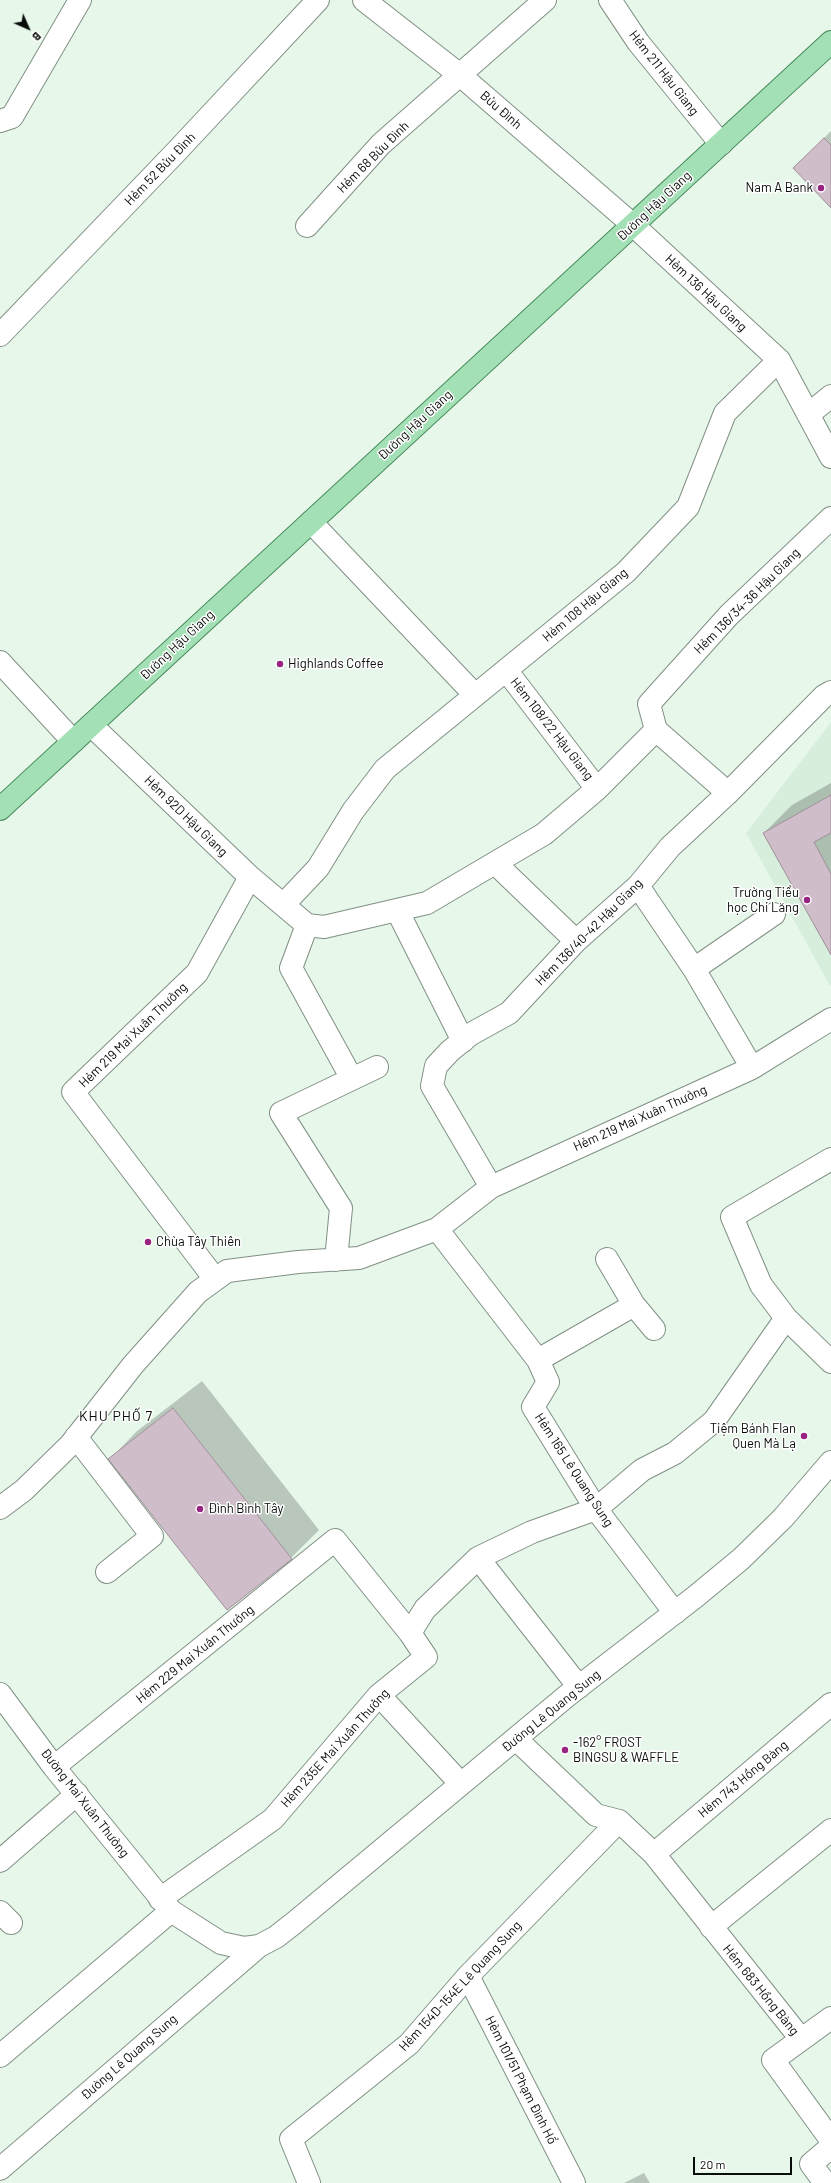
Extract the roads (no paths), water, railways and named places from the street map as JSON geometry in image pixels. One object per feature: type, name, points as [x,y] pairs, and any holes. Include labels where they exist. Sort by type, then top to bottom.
[{"type":"main road","name":"Đường Hậu Giang","points":[[0,809],[831,42]]},
{"type":"street","points":[[0,121],[12,117],[80,0]]},
{"type":"street","name":"Hẻm 52 Bửu Đình","points":[[0,336],[176,152],[318,0]]},
{"type":"street","name":"Bửu Đình","points":[[364,0],[460,75],[633,226]]},
{"type":"street","name":"Hẻm 68 Bửu Đình","points":[[307,226],[382,144],[545,0]]},
{"type":"street","name":"Hẻm 211 Hậu Giang","points":[[610,0],[638,42],[721,144]]},
{"type":"street","name":"Hẻm 136 Hậu Giang","points":[[633,226],[779,360],[831,457]]},
{"type":"street","name":"Hẻm 108 Hậu Giang","points":[[284,904],[318,868],[353,811],[385,769],[626,572],[688,507],[725,413],[779,360]]},
{"type":"street","points":[[809,414],[831,396]]},
{"type":"street","name":"Hẻm 136/34-36 Hậu Giang","points":[[656,730],[649,704],[729,615],[831,518]]},
{"type":"street","points":[[311,522],[475,695]]},
{"type":"street","points":[[0,662],[73,741]]},
{"type":"street","name":"Hẻm 108/22 Hậu Giang","points":[[506,670],[598,789]]},
{"type":"street","name":"Hẻm 136/40-42 Hậu Giang","points":[[491,1187],[432,1086],[436,1066],[463,1041],[509,1013],[576,941],[638,886],[670,847],[728,793],[824,696],[831,692]]},
{"type":"street","name":"Hẻm 92D Hậu Giang","points":[[91,725],[250,877],[284,904],[307,925]]},
{"type":"street","points":[[352,1079],[291,968],[307,925],[324,927],[427,903],[544,834],[598,789],[656,730],[728,793]]},
{"type":"street","points":[[495,863],[576,941]]},
{"type":"street","name":"Hẻm 219 Mai Xuân Thưởng","points":[[215,1279],[73,1092],[197,973],[250,877]]},
{"type":"street","points":[[638,886],[694,969],[752,1068]]},
{"type":"street","points":[[397,910],[463,1041]]},
{"type":"street","points":[[694,969],[774,914]]},
{"type":"street","name":"Hẻm 219 Mai Xuân Thưởng","points":[[0,1508],[24,1490],[76,1437],[133,1365],[198,1292],[227,1271],[359,1258],[436,1229],[491,1187],[752,1068],[831,1019]]},
{"type":"street","points":[[336,1260],[341,1208],[280,1113],[377,1067]]},
{"type":"street","points":[[831,1159],[732,1217],[761,1286],[786,1318],[831,1362]]},
{"type":"street","name":"Hẻm 165 Lê Quang Sung","points":[[436,1229],[538,1360],[548,1382],[533,1407],[596,1508],[675,1613]]},
{"type":"street","points":[[607,1259],[634,1305],[654,1329]]},
{"type":"street","points":[[538,1360],[634,1305]]},
{"type":"street","points":[[410,1633],[425,1609],[478,1558],[532,1532],[596,1508],[642,1470],[675,1453],[714,1421],[786,1318]]},
{"type":"street","points":[[76,1437],[152,1536],[107,1572]]},
{"type":"street","name":"Đường Lê Quang Sung","points":[[0,2169],[259,1946],[276,1937],[294,1923],[579,1687],[675,1613],[741,1559],[800,1499],[831,1462]]},
{"type":"street","name":"Hẻm 229 Mai Xuân Thưởng","points":[[54,1767],[335,1540],[410,1633]]},
{"type":"street","points":[[478,1558],[579,1687]]},
{"type":"street","name":"Hẻm 235E Mai Xuân Thưởng","points":[[166,1905],[272,1819],[379,1695],[426,1657],[410,1633]]},
{"type":"street","name":"Đường Mai Xuân Thưởng","points":[[0,1694],[54,1767],[166,1905]]},
{"type":"street","points":[[379,1695],[461,1784]]},
{"type":"street","name":"Hẻm 743 Hồng Bàng","points":[[654,1854],[831,1704]]},
{"type":"street","points":[[516,1739],[596,1815],[619,1821]]},
{"type":"street","points":[[0,1861],[77,1794]]},
{"type":"street","name":"Hẻm 683 Hồng Bàng","points":[[619,1821],[654,1854],[801,2039],[773,2060],[831,2140]]},
{"type":"street","name":"Hẻm 154D-154E Lê Quang Sung","points":[[309,2183],[290,2139],[409,2044],[468,1976],[619,1821]]},
{"type":"street","points":[[711,1927],[831,1830]]},
{"type":"street","points":[[0,2056],[166,1905]]},
{"type":"street","name":"Đường Lê Quang Sung","points":[[166,1905],[221,1943],[244,1948],[259,1946]]},
{"type":"street","name":"Hẻm 101/51 Phạm Đình Hổ","points":[[468,1976],[574,2183]]},
{"type":"street","points":[[801,2039],[831,2018]]},
{"type":"street","points":[[825,2183],[811,2164],[831,2147]]},
{"type":"place","name":"Nam A Bank","points":[[821,188]]},
{"type":"place","name":"Highlands Coffee","points":[[280,664]]},
{"type":"place","name":"Trường Tiểu học Chi Lăng","points":[[807,900]]},
{"type":"place","name":"Chùa Tây Thiên","points":[[148,1242]]},
{"type":"place","name":"Tiệm Bánh Flan Quen Mà Lạ","points":[[804,1436]]},
{"type":"place","name":"Đình Bình Tây","points":[[200,1509]]},
{"type":"place","name":"-162° FROST BINGSU & WAFFLE","points":[[565,1750]]},
{"type":"district","name":"KHU PHỐ 7","points":[[116,1416]]}]
